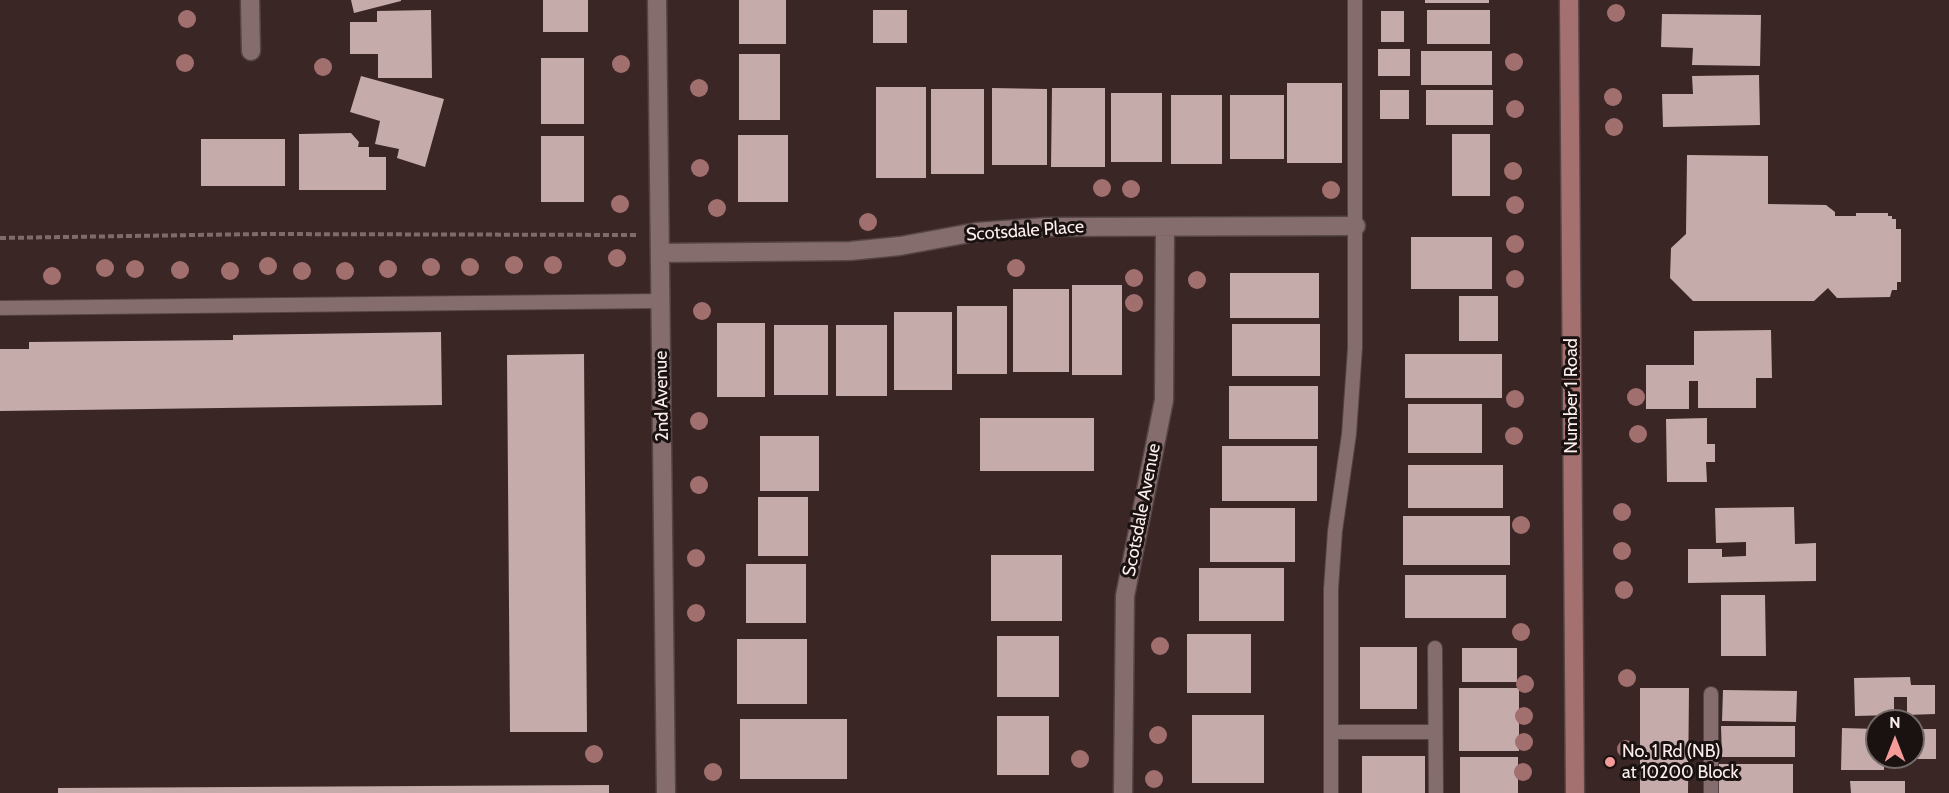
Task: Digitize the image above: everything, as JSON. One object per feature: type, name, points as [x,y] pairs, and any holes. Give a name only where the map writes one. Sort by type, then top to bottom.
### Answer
[{"type":"main road","name":"Number 1 Road","points":[[1569,0],[1575,793]]},
{"type":"street","points":[[250,0],[251,51]]},
{"type":"street","name":"2nd Avenue","points":[[657,0],[666,793]]},
{"type":"street","name":"Scotsdale Place","points":[[660,244],[826,252],[874,249],[1009,228],[1045,226],[1356,226]]},
{"type":"street","name":"Scotsdale Avenue","points":[[1123,793],[1125,596],[1164,400],[1165,227]]},
{"type":"lane","points":[[1331,793],[1331,588],[1335,531],[1350,434],[1355,348],[1355,0]]},
{"type":"lane","points":[[0,308],[661,301]]},
{"type":"lane","points":[[1435,648],[1436,793]]},
{"type":"lane","points":[[1711,694],[1711,793]]},
{"type":"lane","points":[[1331,732],[1435,732]]},
{"type":"path","points":[[0,238],[261,234],[660,244]]},
{"type":"building","points":[[351,0],[401,0],[401,1],[354,13]]},
{"type":"building","points":[[543,0],[588,0],[588,32],[543,32]]},
{"type":"building","points":[[739,0],[786,0],[786,44],[739,44]]},
{"type":"building","points":[[1425,0],[1489,0],[1489,3],[1425,3]]},
{"type":"building","points":[[431,10],[432,78],[378,78],[378,54],[350,54],[350,22],[377,22],[377,11]]},
{"type":"building","points":[[873,10],[907,10],[907,43],[873,43]]},
{"type":"building","points":[[1427,10],[1490,10],[1490,44],[1427,44]]},
{"type":"building","points":[[1381,11],[1404,11],[1404,42],[1381,42]]},
{"type":"building","points":[[1662,14],[1761,15],[1760,66],[1692,65],[1693,48],[1661,47]]},
{"type":"building","points":[[1378,49],[1410,49],[1410,76],[1378,76]]},
{"type":"building","points":[[1421,51],[1492,51],[1492,85],[1421,85]]},
{"type":"building","points":[[739,54],[780,54],[780,120],[739,120]]},
{"type":"building","points":[[541,58],[584,58],[584,124],[541,124]]},
{"type":"building","points":[[1759,75],[1760,125],[1663,127],[1662,94],[1693,94],[1692,76]]},
{"type":"building","points":[[361,76],[444,99],[425,167],[397,158],[399,149],[375,144],[380,121],[350,112]]},
{"type":"building","points":[[1287,83],[1342,83],[1342,163],[1287,163]]},
{"type":"building","points":[[876,87],[926,87],[926,178],[876,178]]},
{"type":"building","points":[[992,88],[1047,89],[1047,165],[992,165]]},
{"type":"building","points":[[1052,88],[1105,88],[1105,167],[1051,167]]},
{"type":"building","points":[[931,89],[984,89],[984,174],[931,174]]},
{"type":"building","points":[[1380,90],[1409,90],[1409,119],[1380,119]]},
{"type":"building","points":[[1426,90],[1493,90],[1493,125],[1426,125]]},
{"type":"building","points":[[1111,93],[1162,93],[1162,162],[1111,162]]},
{"type":"building","points":[[1171,95],[1222,95],[1222,164],[1171,164]]},
{"type":"building","points":[[1230,95],[1284,95],[1284,159],[1230,159]]},
{"type":"building","points":[[351,133],[359,142],[358,147],[369,147],[369,157],[386,157],[386,190],[299,190],[299,134]]},
{"type":"building","points":[[1452,134],[1490,134],[1490,196],[1452,196]]},
{"type":"building","points":[[738,135],[788,135],[788,202],[738,202]]},
{"type":"building","points":[[541,136],[584,136],[584,202],[541,202]]},
{"type":"building","points":[[201,139],[285,139],[285,186],[201,186]]},
{"type":"building","points":[[1687,155],[1768,156],[1768,204],[1826,205],[1835,212],[1835,216],[1856,216],[1856,213],[1888,213],[1892,219],[1896,219],[1896,229],[1901,229],[1901,282],[1897,282],[1897,290],[1892,290],[1890,297],[1837,298],[1828,288],[1814,301],[1693,301],[1670,278],[1671,248],[1686,234]]},
{"type":"building","points":[[1411,237],[1492,237],[1492,289],[1411,289]]},
{"type":"building","points":[[1230,273],[1319,273],[1319,318],[1230,318]]},
{"type":"building","points":[[1072,285],[1122,285],[1122,375],[1072,375]]},
{"type":"building","points":[[1013,289],[1069,289],[1069,372],[1013,372]]},
{"type":"building","points":[[1459,296],[1498,296],[1498,341],[1459,341]]},
{"type":"building","points":[[957,306],[1007,306],[1007,374],[957,374]]},
{"type":"building","points":[[894,312],[952,312],[952,390],[894,390]]},
{"type":"building","points":[[717,323],[765,323],[765,397],[717,397]]},
{"type":"building","points":[[1232,324],[1320,324],[1320,376],[1232,376]]},
{"type":"building","points":[[774,325],[828,325],[828,395],[774,395]]},
{"type":"building","points":[[836,325],[887,325],[887,396],[836,396]]},
{"type":"building","points":[[1771,330],[1772,378],[1756,378],[1756,408],[1698,408],[1698,381],[1689,381],[1689,409],[1646,409],[1646,365],[1694,365],[1694,331]]},
{"type":"building","points":[[441,332],[442,405],[0,411],[0,349],[29,349],[29,342],[233,340],[233,335]]},
{"type":"building","points":[[584,354],[587,732],[510,732],[507,355]]},
{"type":"building","points":[[1405,354],[1502,354],[1502,398],[1405,398]]},
{"type":"building","points":[[1229,386],[1318,386],[1318,439],[1229,439]]},
{"type":"building","points":[[1408,404],[1482,404],[1482,453],[1408,453]]},
{"type":"building","points":[[980,418],[1094,418],[1094,471],[980,471]]},
{"type":"building","points":[[1707,418],[1707,444],[1715,444],[1715,462],[1706,462],[1707,482],[1667,482],[1666,419]]},
{"type":"building","points":[[760,436],[819,436],[819,491],[760,491]]},
{"type":"building","points":[[1222,446],[1317,446],[1317,501],[1222,501]]},
{"type":"building","points":[[1408,465],[1503,465],[1503,508],[1408,508]]},
{"type":"building","points":[[758,497],[808,497],[808,556],[758,556]]},
{"type":"building","points":[[1794,507],[1795,544],[1816,543],[1816,581],[1688,583],[1688,549],[1722,549],[1722,557],[1746,556],[1746,542],[1716,543],[1715,508]]},
{"type":"building","points":[[1210,508],[1295,508],[1295,562],[1210,562]]},
{"type":"building","points":[[1403,516],[1510,516],[1510,565],[1403,565]]},
{"type":"building","points":[[991,555],[1062,555],[1062,621],[991,621]]},
{"type":"building","points":[[746,564],[806,564],[806,623],[746,623]]},
{"type":"building","points":[[1199,568],[1284,568],[1284,621],[1199,621]]},
{"type":"building","points":[[1405,575],[1506,575],[1506,618],[1405,618]]},
{"type":"building","points":[[1721,595],[1765,595],[1766,656],[1721,656]]},
{"type":"building","points":[[1187,634],[1251,634],[1251,693],[1187,693]]},
{"type":"building","points":[[997,636],[1059,636],[1059,697],[997,697]]},
{"type":"building","points":[[737,639],[807,639],[807,704],[737,704]]},
{"type":"building","points":[[1360,647],[1417,647],[1417,709],[1360,709]]},
{"type":"building","points":[[1462,648],[1517,648],[1517,682],[1462,682]]},
{"type":"building","points":[[1910,677],[1911,685],[1935,685],[1935,714],[1925,714],[1925,709],[1907,709],[1907,697],[1894,697],[1894,709],[1865,709],[1865,716],[1855,716],[1854,678]]},
{"type":"building","points":[[1459,688],[1519,688],[1519,751],[1459,751]]},
{"type":"building","points":[[1640,688],[1689,688],[1688,793],[1640,793]]},
{"type":"building","points":[[1723,690],[1797,691],[1796,722],[1722,721]]},
{"type":"building","points":[[1192,715],[1264,715],[1264,783],[1192,783]]},
{"type":"building","points":[[997,716],[1049,716],[1049,775],[997,775]]},
{"type":"building","points":[[740,719],[847,719],[847,779],[740,779]]},
{"type":"building","points":[[1721,726],[1795,726],[1795,757],[1722,757]]},
{"type":"building","points":[[1842,728],[1865,729],[1865,769],[1884,770],[1841,770]]},
{"type":"building","points":[[1925,729],[1936,729],[1936,759],[1925,759]]},
{"type":"building","points":[[1362,756],[1425,756],[1425,793],[1362,793]]},
{"type":"building","points":[[1460,757],[1518,757],[1518,793],[1460,793]]},
{"type":"building","points":[[1719,764],[1793,764],[1793,793],[1719,793]]},
{"type":"building","points":[[1850,781],[1905,781],[1905,793],[1851,793]]},
{"type":"building","points":[[609,785],[609,793],[58,793],[58,788]]},
{"type":"place","name":"No. 1 Rd (NB) at 10200 Block","points":[[1610,762]]}]
